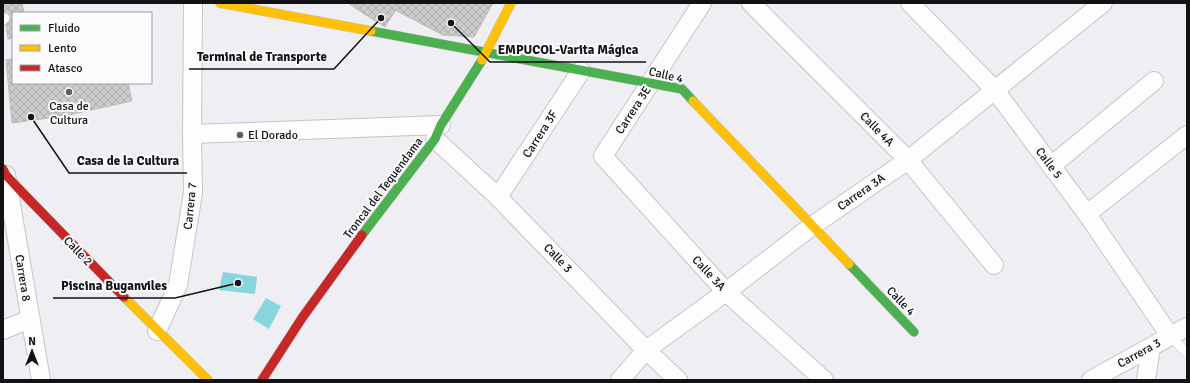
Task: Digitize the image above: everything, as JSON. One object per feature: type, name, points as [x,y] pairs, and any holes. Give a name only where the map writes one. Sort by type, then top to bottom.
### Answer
[{"type":"street","name":"Carrera 7","points":[[157,331],[178,285],[193,193],[193,3]]},
{"type":"street","name":"Calle 4","points":[[220,3],[682,89],[914,332]]},
{"type":"street","name":"Troncal del Tequendama","points":[[262,380],[281,349],[334,273],[438,132],[487,53],[511,3]]},
{"type":"street","name":"Carrera 3E","points":[[603,156],[702,3]]},
{"type":"street","name":"Calle 4A","points":[[751,3],[908,160],[994,265]]},
{"type":"street","name":"Calle 5","points":[[910,3],[995,90],[1087,214],[1170,336]]},
{"type":"street","name":"Carrera 3A","points":[[620,380],[646,350],[726,292],[812,226],[908,160],[1103,3]]},
{"type":"street","name":"Carrera 3F","points":[[498,197],[581,71]]},
{"type":"street","points":[[1051,166],[1154,80]]},
{"type":"street","points":[[192,134],[438,132]]},
{"type":"street","name":"Calle 3","points":[[438,132],[498,197],[646,350],[678,380]]},
{"type":"street","points":[[1087,214],[1187,135]]},
{"type":"street","name":"Calle 3A","points":[[603,156],[726,292],[824,380]]},
{"type":"street","name":"Calle 2","points":[[4,172],[157,331],[208,380]]},
{"type":"street","name":"Carrera 8","points":[[4,172],[41,380]]},
{"type":"street","points":[[3,330],[30,319]]},
{"type":"street","name":"Carrera 3","points":[[1091,380],[1187,327]]},
{"type":"street","points":[[1146,380],[1151,347]]},
{"type":"lane","points":[[1170,336],[1187,353]]},
{"type":"water","points":[[223,272],[257,277],[255,294],[219,290]]},
{"type":"water","points":[[266,298],[281,306],[269,329],[253,319]]},
{"type":"building","points":[[3,3],[22,3],[24,12],[12,12],[12,38],[8,39]]},
{"type":"building","points":[[348,3],[363,3],[358,10]]},
{"type":"building","points":[[363,3],[400,3],[385,27],[358,10]]},
{"type":"building","points":[[400,3],[493,3],[474,37],[443,35],[395,10]]},
{"type":"building","name":"Casa de Cultura","points":[[12,59],[12,84],[128,84],[132,101],[64,116],[12,123],[6,60]]},
{"type":"traffic: fast","points":[[371,31],[682,89],[693,101]]},
{"type":"traffic: fast","points":[[362,235],[435,139],[441,125],[482,60]]},
{"type":"traffic: fast","points":[[849,264],[914,332]]},
{"type":"traffic: slow","points":[[220,3],[371,31]]},
{"type":"traffic: slow","points":[[482,60],[511,3]]},
{"type":"traffic: slow","points":[[693,101],[849,264]]},
{"type":"traffic: slow","points":[[124,297],[208,380]]},
{"type":"traffic: jam","points":[[3,169],[6,175],[18,188],[124,297]]},
{"type":"traffic: jam","points":[[262,380],[302,318],[362,235]]},
{"type":"place","name":"Terminal de Transporte","points":[[381,18]]},
{"type":"place","name":"EMPUCOL-Varita Mágica","points":[[451,23]]},
{"type":"place","name":"Casa de Cultura","points":[[69,92]]},
{"type":"place","name":"Casa de la Cultura","points":[[31,117]]},
{"type":"place","name":"El Dorado","points":[[240,135]]},
{"type":"place","name":"Piscina Buganviles","points":[[238,283]]}]
